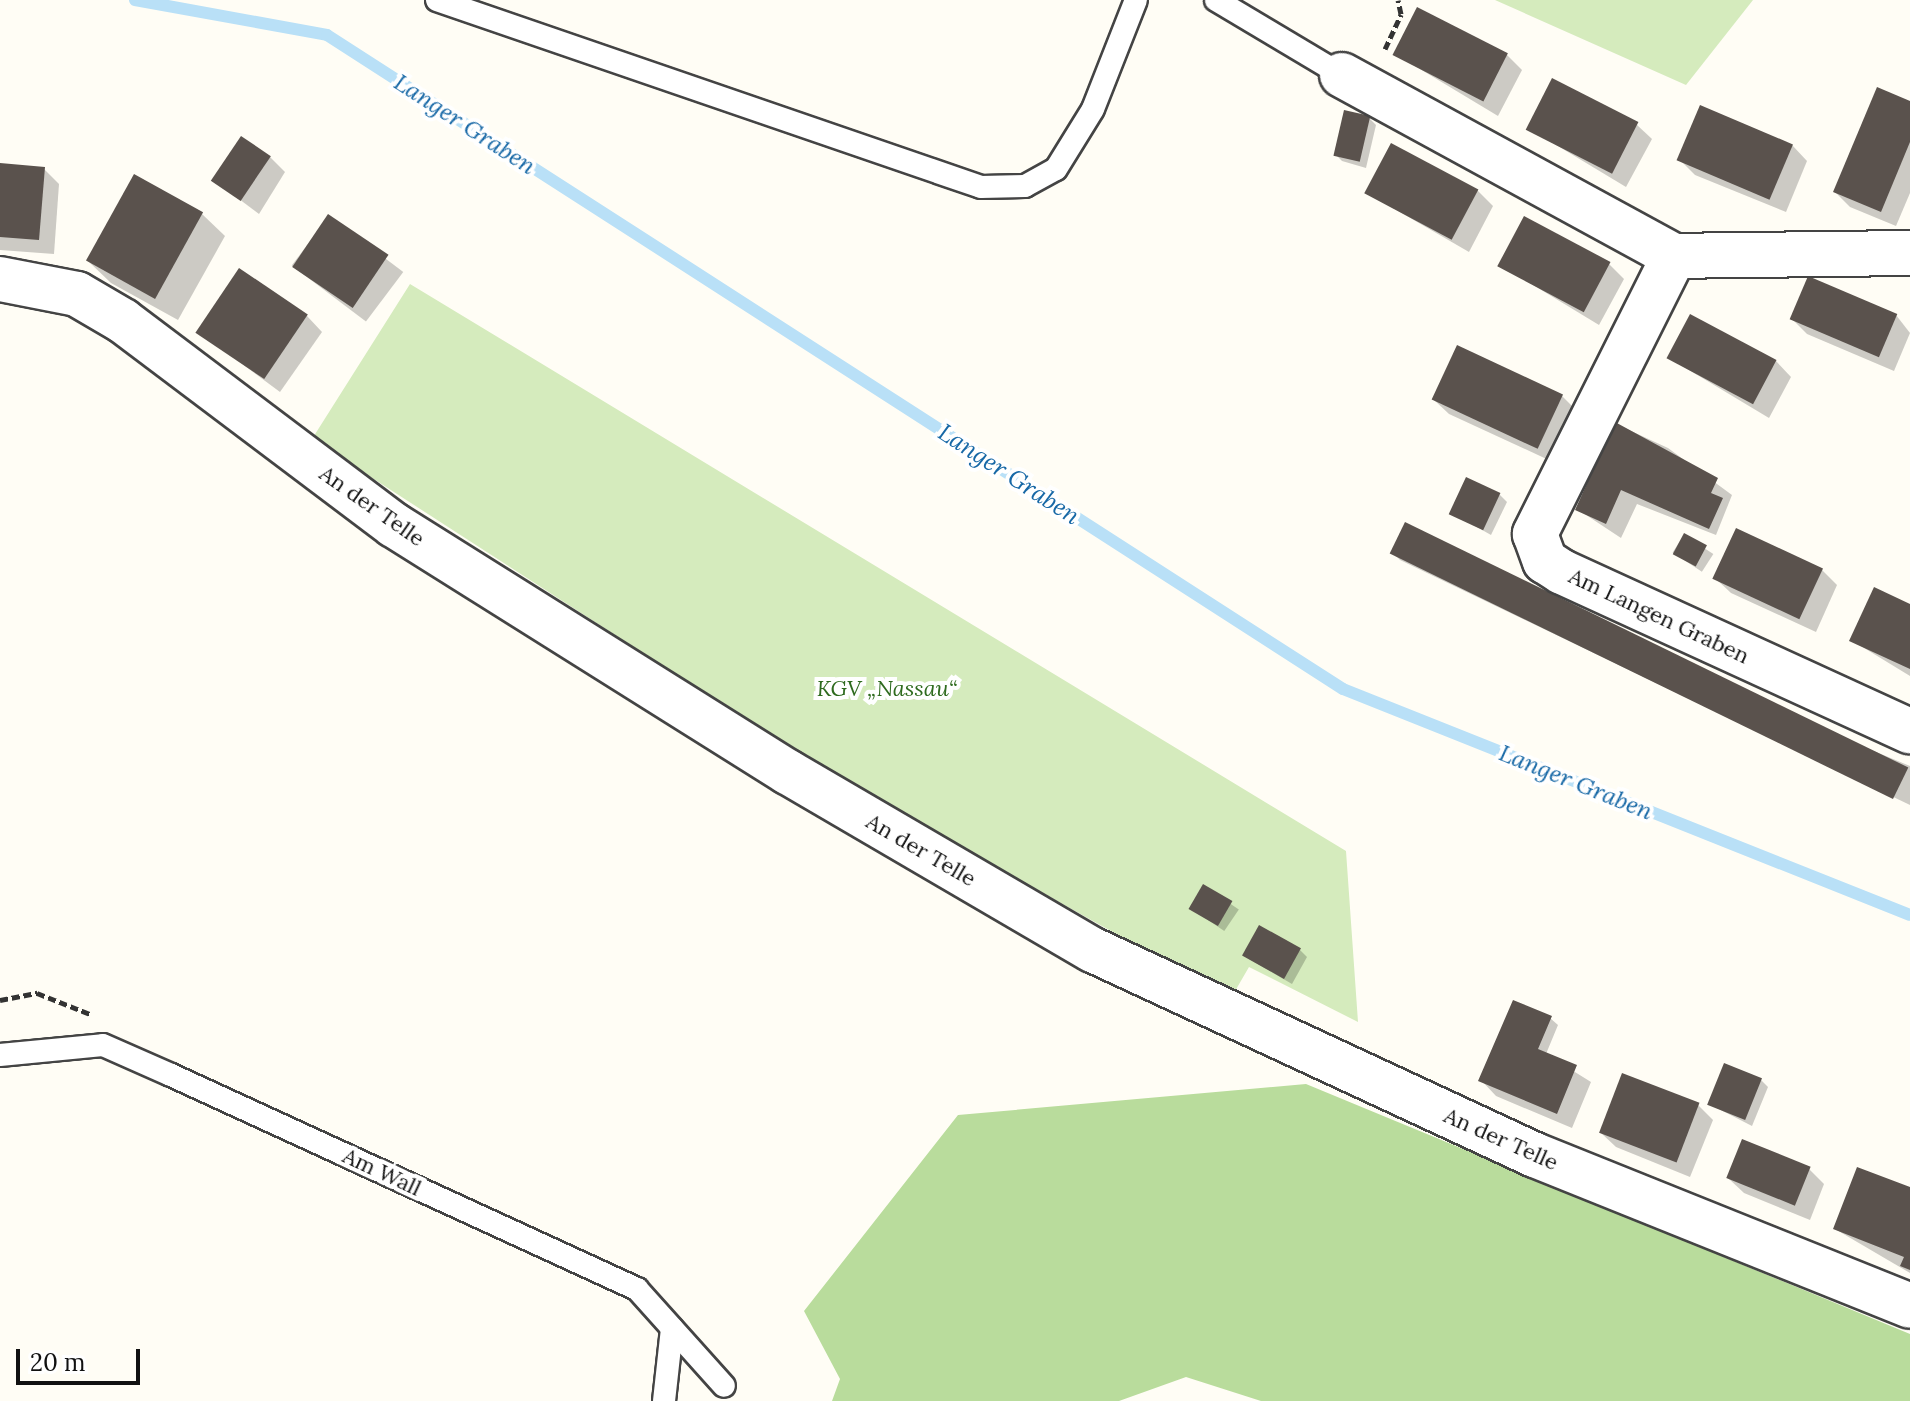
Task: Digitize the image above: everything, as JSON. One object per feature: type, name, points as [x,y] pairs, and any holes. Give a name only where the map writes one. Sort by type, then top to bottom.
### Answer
[{"type":"street","points":[[1354,82],[1674,256],[1910,253]]},
{"type":"street","name":"Am Langen Graben","points":[[1674,256],[1541,519],[1536,548],[1562,572],[1910,731]]},
{"type":"street","name":"An der Telle","points":[[0,279],[77,294],[123,321],[394,525],[788,772],[1093,950],[1535,1155],[1910,1306]]},
{"type":"lane","points":[[437,0],[981,187],[1025,186],[1056,169],[1093,109],[1136,0]]},
{"type":"lane","points":[[1216,0],[1354,82]]},
{"type":"lane","name":"Am Wall","points":[[0,1055],[103,1045],[637,1289],[724,1386]]},
{"type":"lane","points":[[664,1401],[672,1328]]},
{"type":"path","points":[[1354,82],[1401,14],[1398,0]]},
{"type":"green space","points":[[1495,0],[1753,0],[1686,85]]},
{"type":"green space","name":"KGV „Nassau“","points":[[410,284],[1346,851],[1358,1022],[1249,967],[1231,998],[833,776],[312,439]]},
{"type":"green space","points":[[1306,1084],[1910,1334],[1910,1401],[1261,1401],[1186,1377],[1119,1401],[832,1401],[840,1379],[804,1311],[958,1115]]},
{"type":"building","points":[[1417,7],[1508,53],[1483,101],[1392,55]]},
{"type":"building","points":[[1552,78],[1638,122],[1612,174],[1526,130]]},
{"type":"building","points":[[1877,87],[1910,101],[1910,142],[1881,212],[1833,192]]},
{"type":"building","points":[[1700,105],[1793,144],[1770,200],[1677,160]]},
{"type":"building","points":[[1344,110],[1370,116],[1360,162],[1333,156]]},
{"type":"building","points":[[241,136],[271,156],[241,201],[211,181]]},
{"type":"building","points":[[1391,143],[1478,189],[1452,240],[1364,193]]},
{"type":"building","points":[[0,163],[45,167],[39,240],[0,237]]},
{"type":"building","points":[[134,174],[203,212],[155,299],[86,261]]},
{"type":"building","points":[[328,214],[389,255],[353,308],[292,267]]},
{"type":"building","points":[[1524,216],[1611,262],[1584,312],[1497,266]]},
{"type":"building","points":[[239,268],[308,314],[264,379],[195,333]]},
{"type":"building","points":[[1808,276],[1897,314],[1879,357],[1790,319]]},
{"type":"building","points":[[1690,314],[1777,360],[1753,404],[1667,358]]},
{"type":"building","points":[[1457,345],[1563,394],[1538,449],[1432,399]]},
{"type":"building","points":[[1615,422],[1718,478],[1711,493],[1723,498],[1709,529],[1621,490],[1606,524],[1575,510]]},
{"type":"building","points":[[1466,477],[1500,493],[1483,530],[1449,514]]},
{"type":"building","points":[[1405,522],[1908,767],[1893,799],[1390,553]]},
{"type":"building","points":[[1736,528],[1823,569],[1799,619],[1712,579]]},
{"type":"building","points":[[1684,533],[1707,545],[1696,566],[1673,554]]},
{"type":"building","points":[[1874,587],[1910,604],[1910,669],[1849,641]]},
{"type":"building","points":[[1203,884],[1232,901],[1218,926],[1188,909]]},
{"type":"building","points":[[1259,925],[1301,948],[1284,979],[1242,956]]},
{"type":"building","points":[[1513,1000],[1552,1016],[1538,1049],[1577,1065],[1557,1114],[1478,1081]]},
{"type":"building","points":[[1724,1063],[1762,1078],[1745,1120],[1707,1105]]},
{"type":"building","points":[[1622,1073],[1699,1103],[1677,1162],[1599,1133]]},
{"type":"building","points":[[1742,1139],[1811,1167],[1795,1206],[1726,1178]]},
{"type":"building","points":[[1857,1167],[1910,1187],[1910,1270],[1900,1266],[1904,1257],[1833,1229]]},
{"type":"waterway","name":"Langer Graben","points":[[135,0],[327,35],[1343,689],[1910,915]]}]
